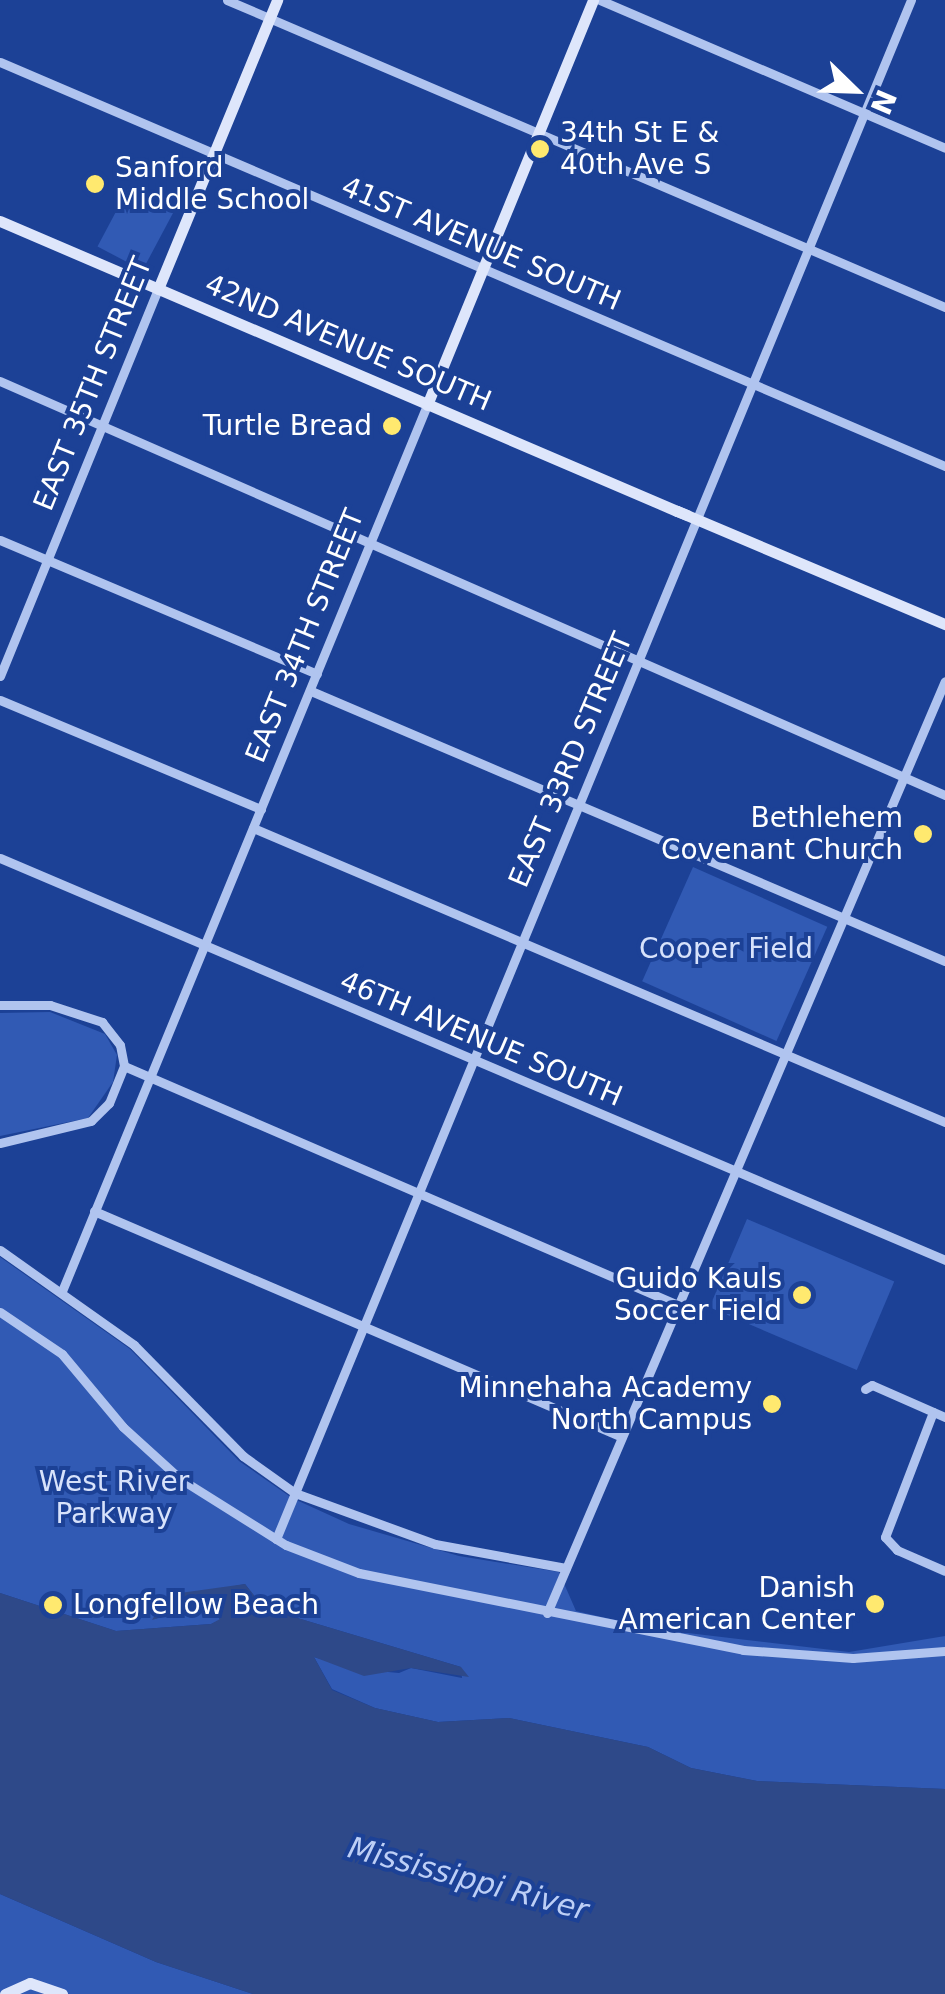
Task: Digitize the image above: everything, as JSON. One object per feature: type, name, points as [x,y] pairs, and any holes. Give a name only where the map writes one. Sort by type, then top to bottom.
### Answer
[{"type":"street","points":[[227,0],[945,307]]},
{"type":"street","name":"EAST 35TH STREET","points":[[0,676],[277,0]]},
{"type":"street","points":[[596,0],[945,148]]},
{"type":"street","name":"EAST 34TH STREET","points":[[62,1291],[596,0]]},
{"type":"street","name":"EAST 33RD STREET","points":[[276,1540],[636,662],[687,515],[753,384],[911,0]]},
{"type":"street","name":"41ST AVENUE SOUTH","points":[[0,62],[945,466]]},
{"type":"street","name":"42ND AVENUE SOUTH","points":[[0,221],[945,624]]},
{"type":"street","points":[[0,381],[945,794]]},
{"type":"street","points":[[0,540],[317,674]]},
{"type":"street","points":[[547,1614],[945,681]]},
{"type":"street","points":[[310,690],[945,960]]},
{"type":"street","points":[[0,700],[261,809]]},
{"type":"street","points":[[252,828],[945,1122]]},
{"type":"street","name":"46TH AVENUE SOUTH","points":[[0,858],[945,1260]]},
{"type":"street","points":[[0,1006],[50,1005],[102,1022],[120,1045],[124,1066],[109,1103],[91,1121],[0,1143]]},
{"type":"street","points":[[124,1066],[678,1305]]},
{"type":"street","points":[[94,1211],[622,1437]]},
{"type":"street","points":[[0,1250],[62,1291],[167,1374],[243,1456],[295,1493],[405,1536],[566,1568]]},
{"type":"street","points":[[0,1312],[62,1354],[123,1427],[179,1478],[276,1540],[359,1573],[547,1614],[781,1655],[945,1651]]},
{"type":"street","points":[[866,1389],[872,1385],[945,1416]]},
{"type":"street","points":[[934,1412],[885,1537],[898,1550],[945,1571]]},
{"type":"street","points":[[5,1994],[30,1984],[62,1994]]},
{"type":"green space","points":[[128,189],[173,213],[143,270],[97,246]]},
{"type":"green space","name":"Cooper Field","points":[[693,867],[827,927],[776,1041],[642,981]]},
{"type":"green space","points":[[50,1012],[105,1034],[117,1055],[113,1082],[88,1118],[0,1136],[0,1013]]},
{"type":"green space","name":"Guido Kauls Soccer Field","points":[[747,1219],[894,1282],[857,1370],[709,1307]]},
{"type":"green space","name":"West River Parkway","points":[[0,1257],[130,1349],[239,1461],[292,1498],[349,1524],[459,1556],[559,1572],[576,1611],[654,1629],[849,1652],[945,1636],[945,1789],[757,1781],[691,1768],[648,1747],[509,1718],[438,1722],[375,1708],[332,1689],[314,1657],[355,1669],[399,1673],[411,1668],[462,1678],[461,1667],[264,1608],[245,1584],[164,1600],[154,1619],[212,1602],[220,1620],[211,1624],[116,1631],[0,1593]]},
{"type":"green space","points":[[0,1894],[156,1962],[253,1994],[0,1994]]},
{"type":"water","name":"Mississippi River","points":[[245,1584],[264,1608],[461,1667],[469,1677],[411,1668],[364,1676],[314,1657],[332,1690],[375,1708],[438,1722],[509,1718],[648,1747],[691,1768],[757,1781],[945,1789],[945,1994],[253,1994],[156,1962],[0,1894],[0,1593],[116,1631],[211,1624],[220,1619],[211,1603],[152,1620],[164,1600],[180,1593]]},
{"type":"place","name":"34th St E & 40th Ave S","points":[[540,149]]},
{"type":"place","name":"Sanford Middle School","points":[[95,184]]},
{"type":"place","name":"Turtle Bread","points":[[392,426]]},
{"type":"place","name":"Bethlehem Covenant Church","points":[[923,834]]},
{"type":"place","name":"Guido Kauls Soccer Field","points":[[802,1295]]},
{"type":"place","name":"Minnehaha Academy North Campus","points":[[772,1404]]},
{"type":"place","name":"Danish American Center","points":[[875,1604]]},
{"type":"place","name":"Longfellow Beach","points":[[53,1605]]}]
